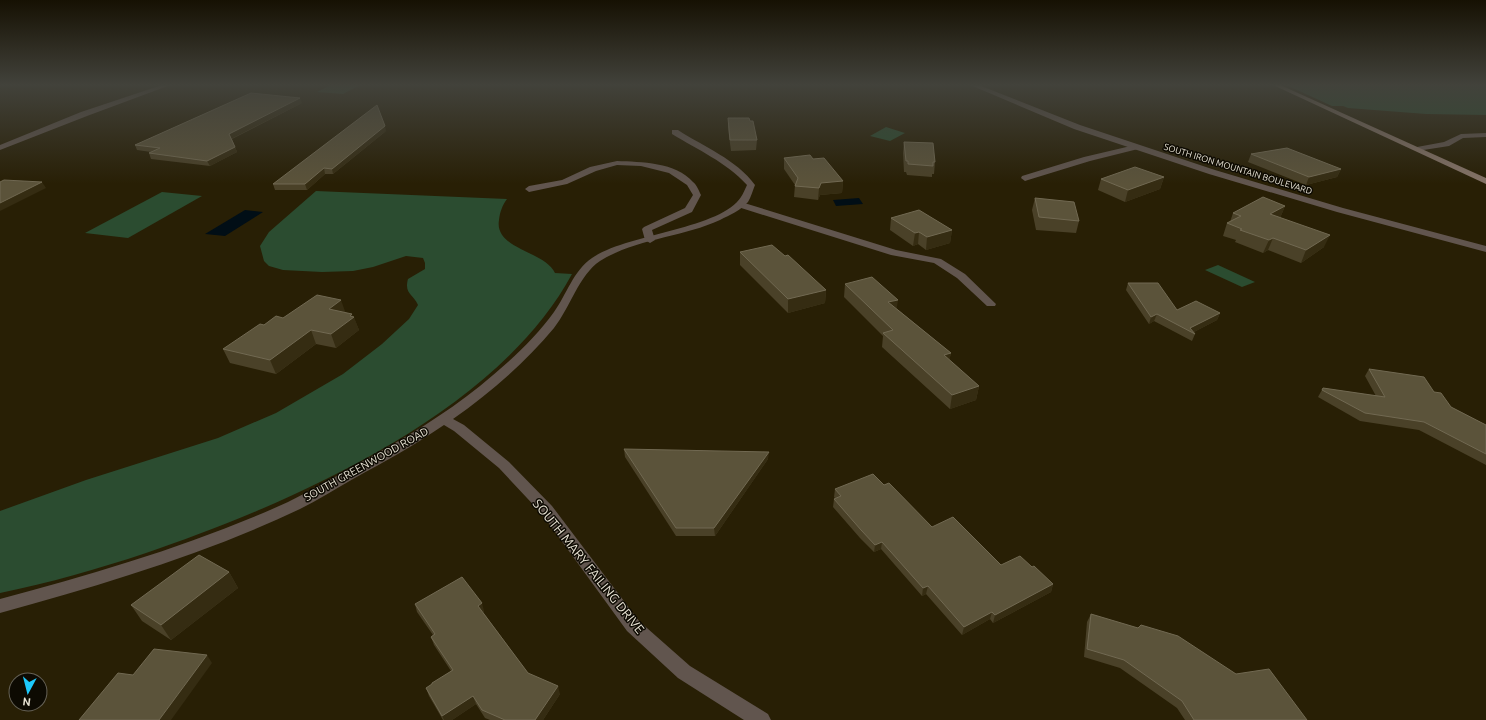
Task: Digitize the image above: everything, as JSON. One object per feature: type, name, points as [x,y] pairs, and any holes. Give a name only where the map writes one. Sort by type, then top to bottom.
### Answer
[{"type":"main road","points":[[1350,118],[1486,180]]},
{"type":"street","points":[[0,148],[75,118]]},
{"type":"street","name":"SOUTH IRON MOUNTAIN BOULEVARD","points":[[1053,118],[1135,147],[1275,192],[1486,249]]},
{"type":"street","points":[[674,132],[732,165],[743,175],[751,185],[750,193],[741,205],[894,253],[937,262],[961,276],[991,304]]},
{"type":"street","points":[[1417,148],[1446,144],[1461,136],[1486,135]]},
{"type":"street","points":[[1025,178],[1087,159],[1135,147]]},
{"type":"street","points":[[529,189],[564,182],[593,169],[617,163],[642,164],[672,171],[690,183],[698,195],[689,210],[647,229],[650,240]]},
{"type":"street","name":"SOUTH GREENWOOD ROAD","points":[[0,606],[63,590],[185,550],[294,505],[411,441],[470,400],[522,355],[558,314],[584,270],[597,258],[613,250],[696,226],[741,205]]},
{"type":"street","name":"SOUTH MARY FAILING DRIVE","points":[[443,419],[459,428],[504,465],[547,510],[633,626],[684,672],[761,720]]},
{"type":"green space","points":[[886,127],[905,133],[890,141],[870,136]]},
{"type":"green space","points":[[316,191],[507,199],[500,214],[499,220],[500,230],[504,237],[512,244],[550,266],[555,273],[572,274],[538,324],[494,370],[442,411],[385,448],[324,480],[203,533],[92,570],[37,585],[0,593],[0,511],[86,480],[218,438],[276,413],[343,374],[382,344],[409,319],[418,305],[408,291],[408,279],[425,269],[423,258],[406,256],[373,267],[353,271],[322,272],[283,270],[269,266],[264,261],[260,246],[269,232]]},
{"type":"green space","points":[[162,192],[202,196],[128,238],[85,233]]},
{"type":"green space","points":[[1218,265],[1255,282],[1242,287],[1205,270]]},
{"type":"shaded area","points":[[859,198],[863,204],[836,206],[833,200]]},
{"type":"shaded area","points":[[245,210],[263,212],[225,236],[205,234]]},
{"type":"building","points":[[196,118],[261,118],[229,134],[235,147],[207,161],[149,153],[160,148],[135,145]]},
{"type":"building","points":[[360,118],[382,118],[385,126],[332,169],[324,168],[305,184],[273,184]]},
{"type":"building","points":[[728,118],[749,118],[750,121],[753,121],[757,140],[730,140]]},
{"type":"building","points":[[904,142],[933,143],[935,162],[933,162],[933,166],[908,164],[908,161],[906,161]]},
{"type":"building","points":[[1287,148],[1341,169],[1309,177],[1251,154]]},
{"type":"building","points":[[810,155],[813,159],[824,158],[843,181],[821,183],[819,188],[795,186],[798,178],[784,158]]},
{"type":"building","points":[[1135,167],[1164,177],[1128,190],[1101,179]]},
{"type":"building","points":[[4,180],[42,182],[0,203],[0,182]]},
{"type":"building","points":[[1263,197],[1285,206],[1270,214],[1330,235],[1306,250],[1273,238],[1269,240],[1240,230],[1242,229],[1227,223],[1241,216],[1233,213]]},
{"type":"building","points":[[1035,198],[1074,202],[1079,221],[1039,217]]},
{"type":"building","points":[[919,210],[952,230],[927,237],[919,232],[915,233],[891,218]]},
{"type":"building","points":[[772,245],[785,256],[788,255],[826,290],[788,299],[740,252]]},
{"type":"building","points":[[872,277],[898,300],[888,302],[951,353],[944,355],[979,386],[952,395],[883,333],[893,330],[845,284]]},
{"type":"building","points":[[1128,283],[1158,283],[1177,310],[1196,301],[1220,313],[1190,328],[1195,334],[1157,314],[1151,317]]},
{"type":"building","points":[[317,295],[341,300],[329,309],[352,314],[350,316],[354,317],[331,334],[311,330],[270,360],[223,349],[260,324],[264,325],[276,316],[283,318]]},
{"type":"building","points":[[1369,369],[1424,377],[1434,392],[1441,393],[1451,407],[1486,425],[1486,454],[1424,422],[1365,413],[1322,390],[1323,388],[1385,397]]},
{"type":"building","points":[[624,449],[769,452],[714,528],[676,528]]},
{"type":"building","points":[[873,474],[884,485],[889,483],[932,527],[953,517],[1001,565],[1020,556],[1032,567],[1034,566],[1053,584],[995,615],[992,612],[964,627],[928,586],[923,588],[882,542],[875,545],[834,499],[841,496],[835,489]]},
{"type":"building","points":[[199,555],[229,572],[161,625],[131,605]]},
{"type":"building","points":[[462,577],[482,603],[478,606],[528,673],[558,686],[535,720],[505,720],[482,710],[473,696],[442,716],[426,688],[453,670],[431,637],[435,634],[415,604]]},
{"type":"building","points":[[1091,614],[1138,628],[1141,625],[1178,636],[1236,674],[1269,669],[1307,720],[1194,720],[1182,701],[1124,660],[1087,649]]},
{"type":"building","points":[[154,649],[207,655],[159,720],[79,720],[118,673],[133,675]]}]
